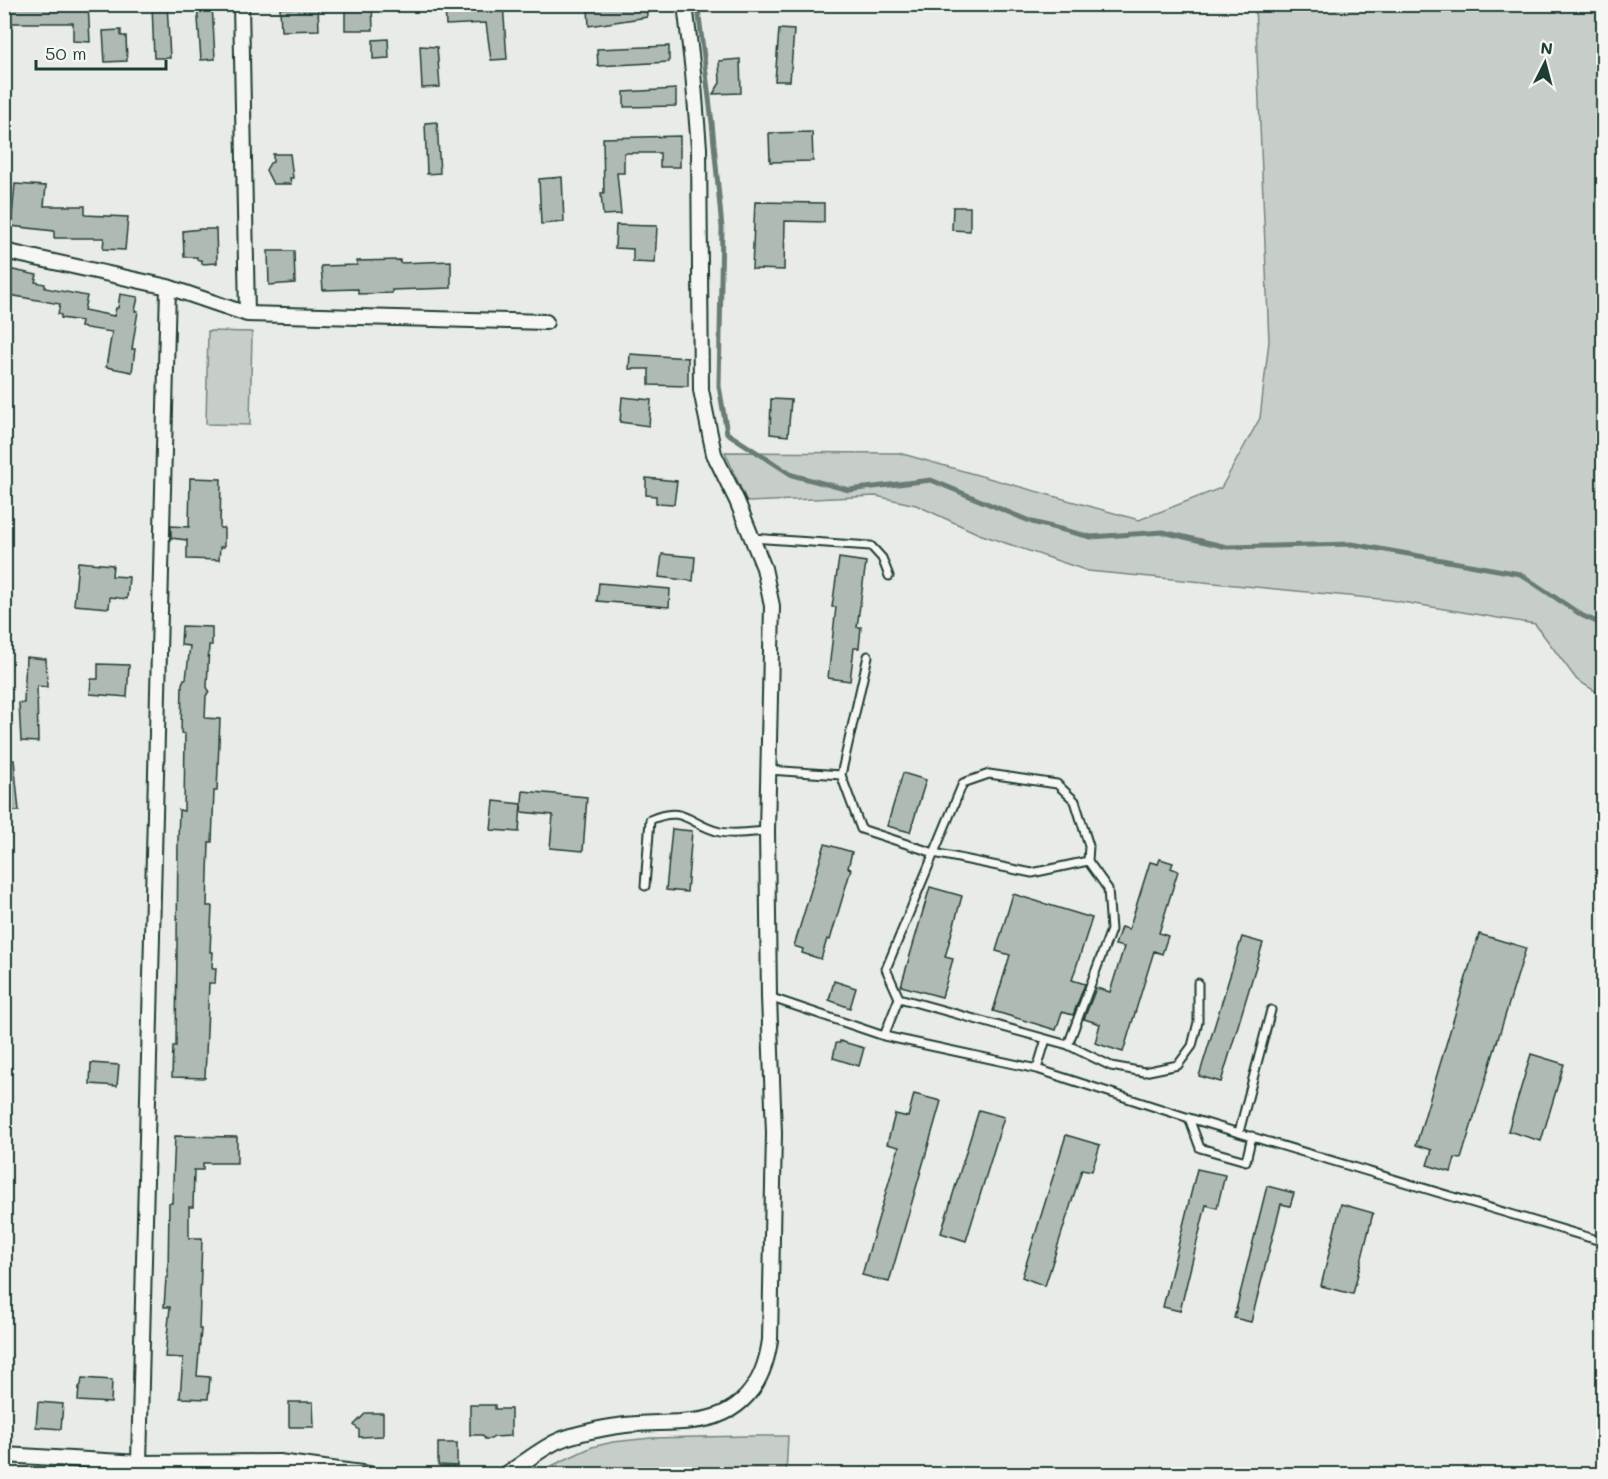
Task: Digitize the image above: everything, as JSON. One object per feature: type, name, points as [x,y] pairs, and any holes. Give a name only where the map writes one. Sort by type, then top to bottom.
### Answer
[{"type":"street","points":[[241,4],[247,314]]},
{"type":"street","points":[[506,1474],[560,1440],[618,1426],[695,1421],[723,1413],[754,1389],[767,1359],[770,1340],[774,1133],[769,997],[767,831],[772,606],[764,568],[714,454],[701,390],[699,148],[685,4]]},
{"type":"street","points":[[4,250],[168,287],[247,314],[546,322]]},
{"type":"street","points":[[139,1463],[168,287]]},
{"type":"street","points":[[4,1455],[139,1463],[279,1462],[369,1474]]},
{"type":"lane","points":[[752,538],[871,546],[882,558],[889,576]]},
{"type":"lane","points":[[868,656],[841,775],[861,829],[934,853],[1032,873],[1088,861]]},
{"type":"lane","points":[[769,770],[841,775]]},
{"type":"lane","points":[[884,1036],[899,998],[886,969],[963,783],[989,774],[1057,784],[1075,801],[1089,846],[1088,861],[1108,889],[1111,930],[1068,1045]]},
{"type":"lane","points":[[645,886],[650,820],[664,813],[678,813],[720,832],[767,831]]},
{"type":"lane","points":[[899,998],[1068,1045],[1111,1066],[1144,1072],[1178,1065],[1192,1046],[1198,1022],[1198,983]]},
{"type":"lane","points":[[769,997],[884,1036],[1037,1069],[1189,1118],[1604,1242]]},
{"type":"lane","points":[[1239,1132],[1270,1010]]},
{"type":"lane","points":[[1037,1069],[1046,1039]]},
{"type":"lane","points":[[1189,1118],[1200,1148],[1209,1151],[1246,1161],[1252,1136]]},
{"type":"shaded area","points":[[1255,5],[1603,5],[1603,696],[1577,680],[1535,624],[1390,600],[1088,571],[979,534],[916,505],[876,496],[747,502],[725,452],[899,453],[1139,520],[1221,488],[1260,418],[1269,341]]},
{"type":"shaded area","points":[[208,331],[252,332],[250,425],[206,424]]},
{"type":"shaded area","points":[[788,1436],[786,1474],[534,1474],[592,1447],[613,1442],[651,1438]]},
{"type":"building","points":[[4,4],[88,4],[90,42],[73,41],[73,23],[4,23]]},
{"type":"building","points":[[152,4],[167,4],[170,58],[154,58]]},
{"type":"building","points":[[197,4],[212,4],[215,59],[201,60]]},
{"type":"building","points":[[345,4],[372,4],[373,30],[345,30]]},
{"type":"building","points":[[445,4],[503,4],[507,59],[491,60],[486,23],[446,25]]},
{"type":"building","points":[[613,4],[646,4],[647,17],[589,26],[588,9]]},
{"type":"building","points":[[318,7],[319,30],[281,31],[280,8]]},
{"type":"building","points":[[779,29],[794,30],[790,81],[775,81]]},
{"type":"building","points":[[121,30],[121,36],[126,36],[127,61],[105,62],[103,31]]},
{"type":"building","points":[[388,39],[389,58],[373,59],[373,40]]},
{"type":"building","points":[[420,46],[437,47],[440,87],[422,88]]},
{"type":"building","points":[[669,46],[669,62],[598,66],[597,49]]},
{"type":"building","points":[[740,59],[741,93],[713,94],[720,83],[719,61]]},
{"type":"building","points":[[676,89],[676,106],[624,107],[624,92]]},
{"type":"building","points":[[437,122],[440,173],[427,174],[425,123]]},
{"type":"building","points":[[812,132],[813,161],[770,162],[769,133]]},
{"type":"building","points":[[680,136],[680,167],[660,167],[660,153],[624,153],[624,173],[617,173],[621,214],[603,215],[601,193],[604,193],[603,138]]},
{"type":"building","points":[[273,154],[290,154],[293,178],[290,178],[291,184],[273,184],[266,170],[273,162]]},
{"type":"building","points":[[562,177],[564,222],[541,224],[539,179]]},
{"type":"building","points":[[15,184],[46,186],[44,206],[85,206],[85,215],[128,217],[125,250],[103,249],[104,238],[54,238],[54,231],[11,226]]},
{"type":"building","points":[[755,202],[824,203],[824,222],[785,221],[784,270],[752,269]]},
{"type":"building","points":[[953,207],[970,207],[970,231],[952,230]]},
{"type":"building","points":[[616,225],[657,226],[655,263],[633,262],[633,249],[615,248]]},
{"type":"building","points":[[216,229],[217,263],[202,264],[202,260],[197,260],[197,257],[184,257],[183,231]]},
{"type":"building","points":[[268,251],[294,251],[295,283],[269,285]]},
{"type":"building","points":[[400,260],[400,263],[451,261],[451,288],[392,290],[392,293],[358,294],[358,289],[323,290],[321,266],[357,265],[357,261]]},
{"type":"building","points":[[4,268],[37,275],[35,282],[45,284],[45,288],[87,296],[84,310],[114,316],[120,294],[138,297],[135,311],[138,311],[132,349],[135,349],[132,372],[106,367],[112,332],[80,327],[81,321],[61,318],[58,314],[60,304],[4,294]]},
{"type":"building","points":[[630,354],[688,358],[688,386],[649,385],[649,369],[629,369]]},
{"type":"building","points":[[622,397],[651,400],[649,426],[620,422]]},
{"type":"building","points":[[771,399],[791,400],[788,436],[770,434]]},
{"type":"building","points":[[190,478],[221,479],[220,528],[224,528],[224,547],[220,547],[219,560],[187,559],[187,540],[171,538],[171,526],[189,527]]},
{"type":"building","points":[[646,478],[677,481],[674,504],[656,503],[656,496],[646,495]]},
{"type":"building","points":[[662,554],[695,557],[693,581],[659,577]]},
{"type":"building","points":[[839,558],[866,562],[857,627],[861,627],[859,648],[854,648],[850,681],[828,678],[836,607],[832,607]]},
{"type":"building","points":[[78,562],[113,565],[112,576],[129,577],[127,599],[110,597],[109,608],[74,605]]},
{"type":"building","points":[[599,583],[670,589],[669,607],[597,601]]},
{"type":"building","points":[[182,626],[212,627],[207,687],[209,691],[206,696],[205,718],[220,719],[217,791],[214,791],[212,842],[209,842],[207,906],[212,906],[210,952],[213,952],[212,968],[216,968],[215,983],[209,983],[205,1078],[172,1077],[173,1046],[176,1046],[179,810],[184,811],[185,734],[181,733],[182,684],[186,679],[190,646],[181,645]]},
{"type":"building","points":[[26,657],[46,659],[47,687],[37,686],[38,742],[21,741],[19,703],[24,703]]},
{"type":"building","points":[[98,664],[129,665],[127,697],[90,694],[91,679],[98,679]]},
{"type":"building","points":[[4,760],[14,760],[19,811],[4,812]]},
{"type":"building","points":[[903,773],[926,780],[910,832],[887,826]]},
{"type":"building","points":[[523,791],[587,797],[583,851],[550,848],[553,815],[521,812]]},
{"type":"building","points":[[494,801],[521,804],[519,832],[491,830]]},
{"type":"building","points":[[672,829],[692,831],[687,892],[666,890]]},
{"type":"building","points":[[825,844],[852,852],[848,868],[851,869],[830,940],[827,939],[821,959],[802,953],[803,949],[794,946]]},
{"type":"building","points":[[1160,859],[1173,863],[1171,868],[1178,871],[1159,933],[1168,936],[1162,954],[1154,951],[1123,1052],[1095,1043],[1100,1024],[1084,1019],[1096,988],[1110,992],[1124,947],[1115,945],[1121,927],[1129,929],[1150,862],[1158,864]]},
{"type":"building","points":[[930,887],[962,896],[945,957],[953,959],[942,997],[901,986]]},
{"type":"building","points":[[1013,894],[1092,918],[1072,980],[1085,984],[1073,1015],[1062,1012],[1056,1030],[993,1011],[1010,955],[996,951]]},
{"type":"building","points":[[1479,934],[1526,948],[1461,1159],[1455,1158],[1451,1172],[1427,1165],[1432,1150],[1416,1145]]},
{"type":"building","points":[[1242,937],[1263,943],[1221,1082],[1199,1076]]},
{"type":"building","points":[[834,981],[856,988],[850,1008],[829,1000]]},
{"type":"building","points":[[840,1041],[864,1048],[859,1066],[833,1058],[836,1043]]},
{"type":"building","points":[[1531,1054],[1564,1064],[1541,1141],[1508,1131]]},
{"type":"building","points":[[91,1063],[119,1065],[117,1086],[90,1084]]},
{"type":"building","points":[[914,1094],[941,1101],[889,1282],[862,1275],[899,1147],[887,1144],[895,1114],[908,1117]]},
{"type":"building","points":[[979,1110],[1004,1117],[966,1241],[941,1233]]},
{"type":"building","points":[[1066,1135],[1100,1145],[1092,1171],[1082,1169],[1045,1286],[1022,1277]]},
{"type":"building","points":[[175,1136],[237,1137],[237,1163],[203,1163],[203,1170],[194,1170],[193,1207],[189,1207],[189,1238],[202,1238],[199,1329],[201,1329],[197,1376],[210,1377],[208,1399],[180,1398],[183,1358],[165,1357],[170,1307],[164,1307],[166,1278],[168,1278],[169,1203],[172,1203]]},
{"type":"building","points":[[1197,1169],[1225,1175],[1217,1208],[1206,1205],[1180,1311],[1163,1307]]},
{"type":"building","points":[[1267,1186],[1294,1193],[1290,1206],[1281,1204],[1251,1322],[1234,1318]]},
{"type":"building","points":[[1341,1204],[1373,1213],[1353,1294],[1321,1286]]},
{"type":"building","points":[[82,1378],[112,1380],[111,1403],[78,1401]]},
{"type":"building","points":[[38,1402],[63,1404],[61,1429],[36,1427]]},
{"type":"building","points":[[289,1402],[313,1402],[314,1427],[289,1427]]},
{"type":"building","points":[[470,1405],[495,1405],[495,1409],[511,1409],[511,1436],[485,1439],[482,1435],[470,1435]]},
{"type":"building","points":[[366,1413],[383,1413],[383,1436],[359,1437],[359,1430],[354,1425]]},
{"type":"building","points":[[438,1443],[457,1443],[457,1466],[438,1465]]},
{"type":"waterway","points":[[698,8],[722,228],[719,386],[727,433],[792,475],[849,490],[931,480],[1032,522],[1091,537],[1163,532],[1227,547],[1352,544],[1520,574],[1583,616],[1604,625]]}]
